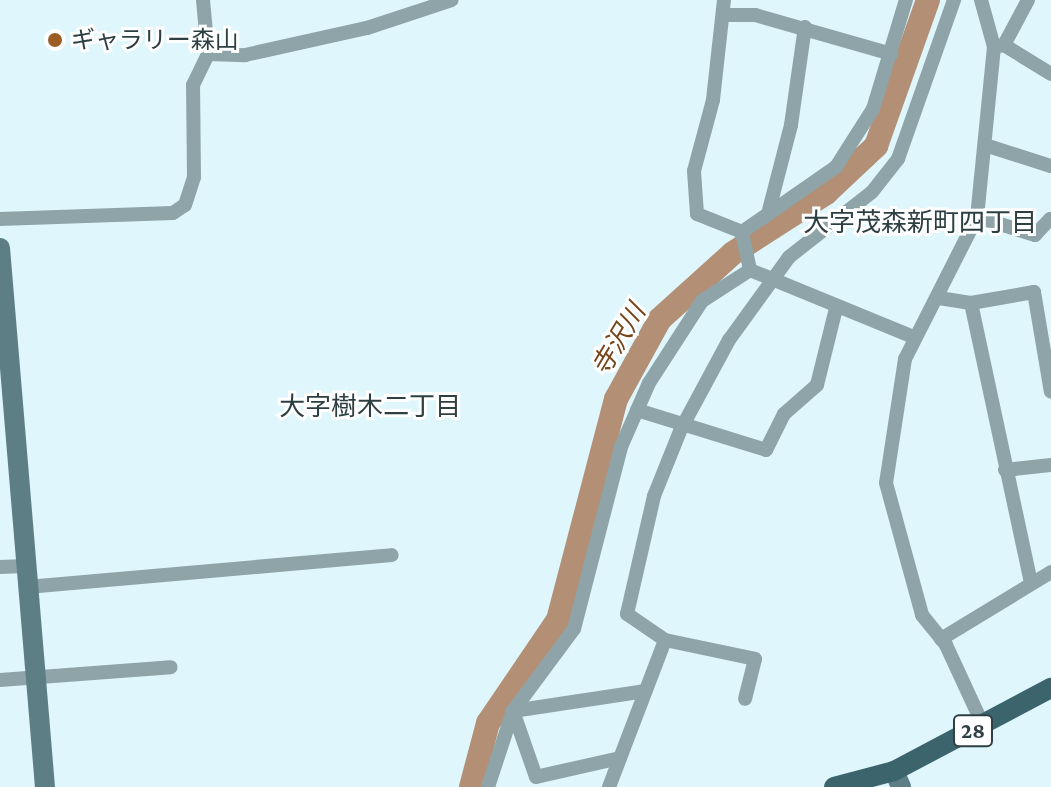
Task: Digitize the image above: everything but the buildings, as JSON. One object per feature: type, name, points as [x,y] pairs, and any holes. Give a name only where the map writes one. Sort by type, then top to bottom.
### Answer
[{"type":"main road","points":[[0,248],[45,787]]},
{"type":"main road","name":"28","points":[[834,787],[898,779],[983,725],[1051,688]]},
{"type":"street","points":[[0,219],[173,213],[185,205],[194,177],[193,85],[208,54],[203,0]]},
{"type":"street","points":[[208,54],[245,55],[352,31],[452,0]]},
{"type":"street","points":[[743,235],[836,167],[873,109],[906,0]]},
{"type":"street","points":[[745,699],[755,659],[665,640],[627,614],[654,496],[681,429],[729,340],[789,257],[872,192],[898,159],[954,0]]},
{"type":"street","points":[[981,0],[999,46],[1051,74]]},
{"type":"street","points":[[983,725],[941,639],[922,615],[886,483],[913,337],[939,298],[977,217],[999,46],[1028,0]]},
{"type":"street","points":[[743,235],[697,214],[694,171],[724,7],[805,27],[892,54]]},
{"type":"street","points":[[768,214],[791,125],[805,27]]},
{"type":"street","points":[[985,145],[1051,166]]},
{"type":"street","points":[[977,217],[1035,235],[1050,219]]},
{"type":"street","points":[[743,235],[749,267],[772,283],[913,337]]},
{"type":"street","points":[[488,787],[513,711],[574,629],[637,410],[702,301],[749,267]]},
{"type":"street","points":[[939,298],[971,303],[1034,292],[1051,392]]},
{"type":"street","points":[[971,303],[1031,583]]},
{"type":"street","points":[[637,410],[681,429],[766,450],[784,414],[817,385],[836,308]]},
{"type":"street","points":[[1005,470],[1051,465]]},
{"type":"street","points":[[0,567],[27,576],[392,555]]},
{"type":"street","points":[[941,639],[1051,572]]},
{"type":"street","points":[[609,787],[665,640]]},
{"type":"street","points":[[0,680],[171,667]]},
{"type":"street","points":[[513,711],[646,691]]},
{"type":"street","points":[[513,711],[536,777],[620,758]]},
{"type":"waterway","name":"寺沢川","points":[[471,787],[488,723],[558,620],[616,399],[660,319],[733,253],[826,193],[876,146],[928,0]]},
{"type":"place","name":"ギャラリー森山","points":[[55,40]]},
{"type":"district","name":"大字茂森新町四丁目","points":[[920,223]]},
{"type":"district","name":"大字樹木二丁目","points":[[370,407]]}]
